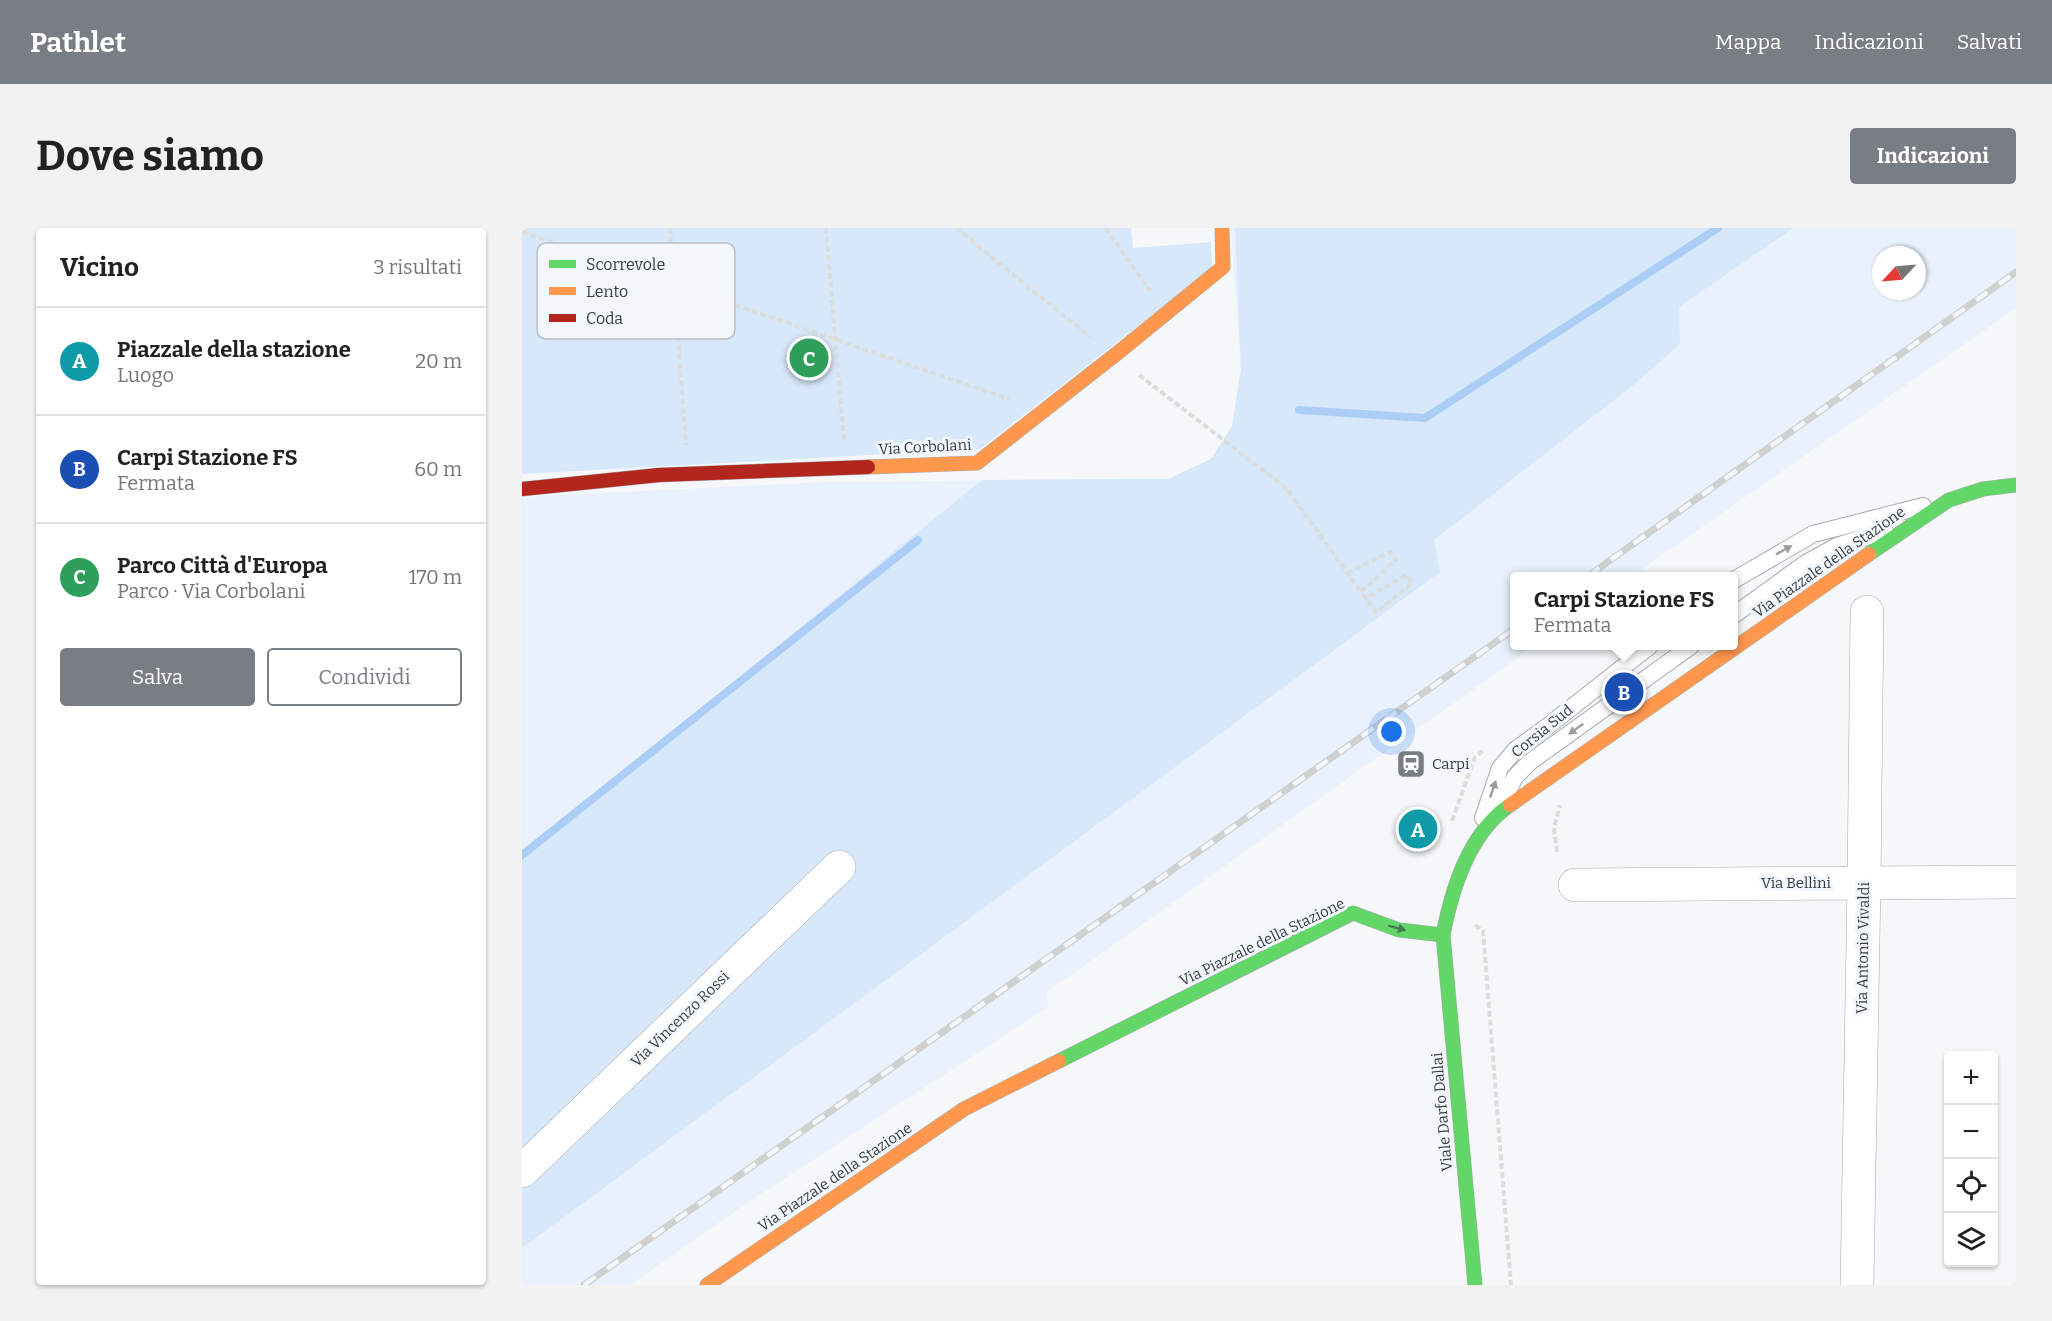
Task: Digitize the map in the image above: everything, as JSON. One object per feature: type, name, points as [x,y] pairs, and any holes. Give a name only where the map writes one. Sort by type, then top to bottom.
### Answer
[{"type":"street","name":"Via Corbolani","points":[[522,489],[659,475],[977,463],[1223,267],[1222,228]]},
{"type":"street","name":"Via Piazzale della Stazione","points":[[1738,646],[1949,500],[1983,489],[2016,484]]},
{"type":"street","name":"Via Antonio Vivaldi","points":[[1857,1285],[1867,612]]},
{"type":"street","name":"Via Piazzale della Stazione","points":[[706,1285],[964,1109],[1353,913],[1399,930],[1443,935],[1449,903],[1474,844],[1496,814],[1732,650]]},
{"type":"street","name":"Via Vincenzo Rossi","points":[[522,1171],[839,867]]},
{"type":"street","name":"Via Bellini","points":[[1575,885],[2016,882]]},
{"type":"street","name":"Viale Darfo Dallai","points":[[1443,935],[1475,1285]]},
{"type":"lane","points":[[1738,578],[1812,534],[1949,500]]},
{"type":"lane","points":[[1738,612],[1806,563],[1837,546],[1917,521]]},
{"type":"lane","name":"Corsia Sud","points":[[1474,844],[1500,768],[1515,750],[1644,650]]},
{"type":"lane","points":[[1496,814],[1515,777],[1530,762],[1684,650]]},
{"type":"path","points":[[670,228],[671,243]]},
{"type":"path","points":[[826,228],[845,449]]},
{"type":"path","points":[[956,228],[1114,356],[1286,488],[1347,573],[1377,613],[1412,583],[1407,575],[1366,598]]},
{"type":"path","points":[[1106,228],[1166,314]]},
{"type":"path","points":[[522,232],[554,243]]},
{"type":"path","points":[[735,306],[1044,411]]},
{"type":"path","points":[[678,339],[687,454]]},
{"type":"path","points":[[1347,573],[1390,552],[1396,560],[1361,592]]},
{"type":"path","points":[[1557,852],[1554,828],[1562,799]]},
{"type":"path","points":[[1449,903],[1483,931],[1511,1285]]},
{"type":"shaded area","points":[[522,228],[1131,228],[1133,248],[1211,242],[1212,268],[980,449],[522,474]]},
{"type":"shaded area","points":[[1231,228],[2016,228],[2016,308],[1638,572],[1510,572],[1510,650],[1528,650],[1047,992],[1048,1007],[747,1203],[630,1285],[522,1285],[522,497],[827,482],[1168,479],[1211,459],[1232,426],[1241,369]]},
{"type":"shaded area","points":[[1235,228],[1793,228],[1679,307],[1680,344],[1631,387],[1434,540],[1440,572],[522,1248],[522,853],[982,480],[1168,479],[1211,459],[1232,426],[1241,369]]},
{"type":"waterway","points":[[1299,410],[1425,418],[1718,228]]},
{"type":"waterway","points":[[522,855],[918,540]]},
{"type":"railway","points":[[1594,572],[2016,272]]},
{"type":"railway","points":[[584,1285],[1510,632]]},
{"type":"traffic: fast","points":[[1869,554],[1949,500],[1983,489],[2016,485]]},
{"type":"traffic: fast","points":[[1475,1285],[1443,935],[1464,863],[1484,831],[1510,805]]},
{"type":"traffic: fast","points":[[1059,1061],[1353,913],[1399,930],[1443,935]]},
{"type":"traffic: slow","points":[[868,467],[977,463],[1223,267],[1222,228]]},
{"type":"traffic: slow","points":[[1738,646],[1869,554]]},
{"type":"traffic: slow","points":[[1510,805],[1732,650]]},
{"type":"traffic: slow","points":[[707,1285],[964,1109],[1059,1061]]},
{"type":"traffic: jam","points":[[522,489],[659,475],[868,467]]},
{"type":"place","name":"Parco Città d'Europa","points":[[809,358]]},
{"type":"place","name":"Carpi Stazione FS","points":[[1624,692]]},
{"type":"place","name":"Carpi","points":[[1411,764]]},
{"type":"place","name":"Piazzale della stazione","points":[[1418,829]]}]
